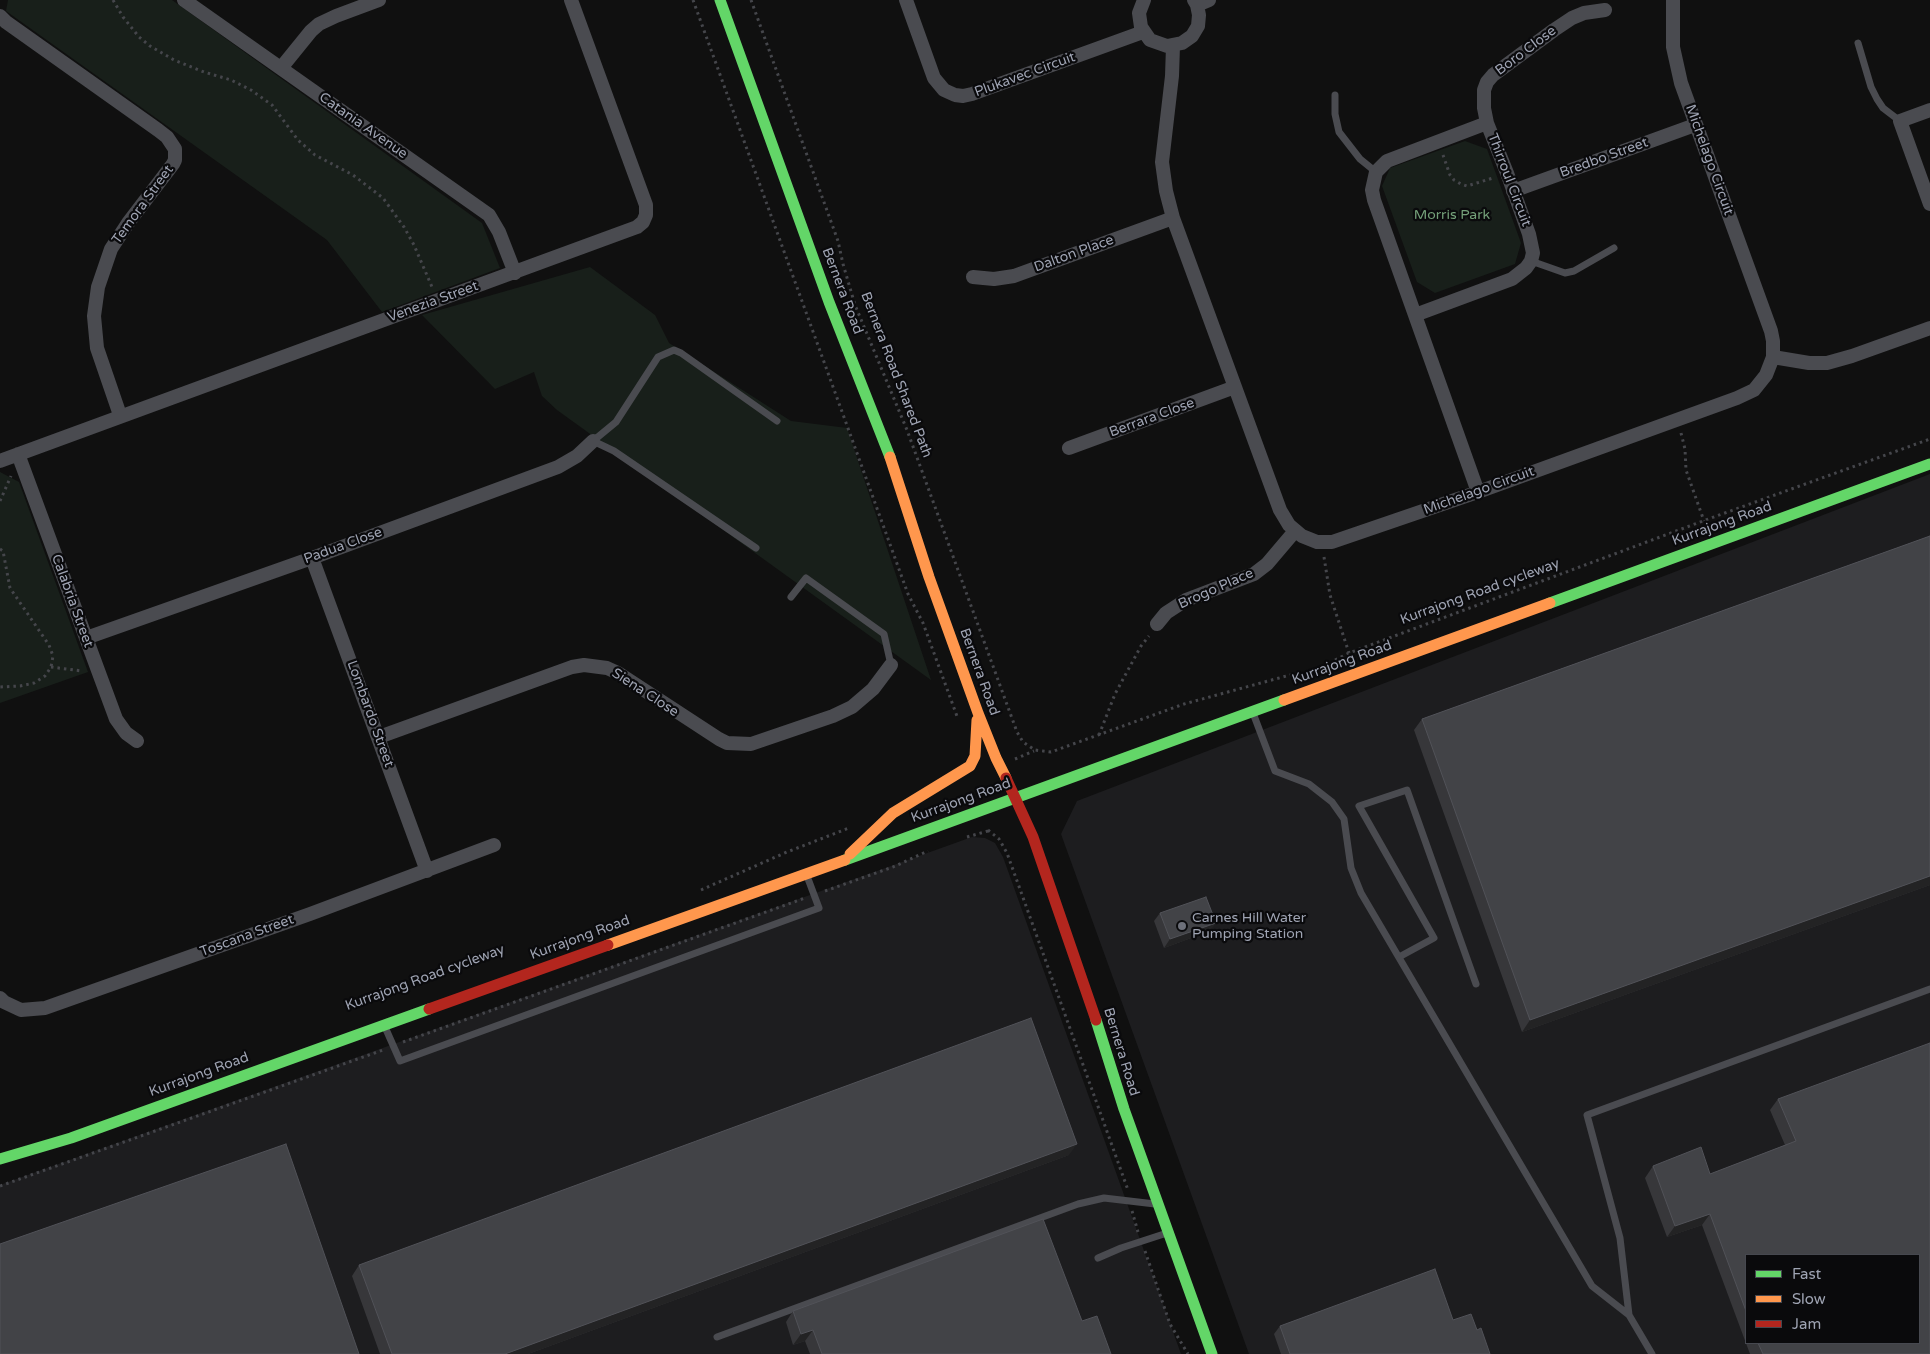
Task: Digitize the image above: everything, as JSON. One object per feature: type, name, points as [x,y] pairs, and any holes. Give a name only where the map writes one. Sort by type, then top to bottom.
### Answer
[{"type":"main road","name":"Bernera Road","points":[[720,0],[829,302],[895,470],[929,577],[978,713],[1032,837],[1081,974],[1124,1110],[1212,1354]]},
{"type":"main road","name":"Kurrajong Road","points":[[0,1159],[70,1138],[842,861],[1930,464]]},
{"type":"main road","points":[[842,861],[893,814],[970,766],[975,756],[978,713]]},
{"type":"street","name":"Catania Avenue","points":[[184,0],[489,214],[499,232],[515,273]]},
{"type":"street","points":[[281,68],[311,31],[320,24],[379,0]]},
{"type":"street","name":"Venezia Street","points":[[0,461],[436,300],[628,232],[637,227],[643,222],[646,215],[646,205],[570,0]]},
{"type":"street","name":"Plukavec Circuit","points":[[906,0],[934,78],[944,90],[955,95],[972,94],[1143,32]]},
{"type":"street","points":[[1144,0],[1139,13],[1139,21],[1143,32],[1150,40],[1157,44],[1173,46],[1182,44],[1192,36],[1198,26],[1200,2]]},
{"type":"street","name":"Michelago Circuit","points":[[1295,531],[1309,539],[1322,542],[1342,540],[1737,398],[1754,390],[1766,375],[1773,357],[1773,341],[1768,322],[1681,83],[1673,47],[1673,0]]},
{"type":"street","name":"Boro Close","points":[[1487,123],[1483,99],[1487,82],[1493,75],[1572,18],[1584,13],[1605,10]]},
{"type":"street","name":"Temora Street","points":[[0,16],[158,130],[167,137],[175,149],[176,160],[128,223],[111,249],[98,287],[94,316],[97,348],[120,416]]},
{"type":"street","points":[[1173,46],[1172,84],[1162,162],[1166,191],[1173,218],[1280,510],[1295,531]]},
{"type":"street","points":[[1930,110],[1900,121],[1930,204]]},
{"type":"street","name":"Thirroul Circuit","points":[[1376,172],[1387,161],[1487,123],[1514,191],[1531,244],[1533,253],[1531,261]]},
{"type":"street","name":"Bredbo Street","points":[[1514,191],[1695,125]]},
{"type":"street","points":[[1376,172],[1372,190],[1374,200],[1478,492]]},
{"type":"street","name":"Dalton Place","points":[[973,277],[994,280],[1014,276],[1173,218]]},
{"type":"street","points":[[1415,315],[1512,279],[1526,268],[1531,261]]},
{"type":"street","points":[[1773,357],[1809,364],[1827,363],[1930,328]]},
{"type":"street","name":"Berrara Close","points":[[1069,448],[1235,388]]},
{"type":"street","name":"Padua Close","points":[[86,638],[312,558],[558,466],[576,456],[593,441]]},
{"type":"street","name":"Calabria Street","points":[[18,454],[116,719],[126,733],[137,741]]},
{"type":"street","name":"Brogo Place","points":[[1157,624],[1166,613],[1186,600],[1254,574],[1267,564],[1295,531]]},
{"type":"street","name":"Lombardo Street","points":[[312,558],[427,871]]},
{"type":"street","name":"Siena Close","points":[[379,737],[572,667],[584,665],[607,668],[618,673],[727,743],[751,744],[833,716],[852,707],[873,689],[891,665]]},
{"type":"street","name":"Toscana Street","points":[[0,998],[21,1010],[45,1008],[427,871],[494,845]]},
{"type":"lane","points":[[1858,43],[1871,87],[1877,99],[1882,108],[1900,121]]},
{"type":"lane","points":[[1335,95],[1335,114],[1339,132],[1360,158],[1376,172]]},
{"type":"lane","points":[[1531,261],[1564,273],[1574,271],[1614,248]]},
{"type":"lane","points":[[756,548],[614,451],[593,441],[616,422],[658,357],[674,350],[681,352],[776,421]]},
{"type":"lane","points":[[791,597],[806,578],[884,634],[891,665]]},
{"type":"lane","points":[[1252,711],[1275,771],[1309,784],[1332,802],[1344,820],[1350,868],[1361,893],[1592,1286],[1629,1315],[1652,1354]]},
{"type":"lane","points":[[1399,957],[1434,938],[1359,806],[1406,790],[1476,984]]},
{"type":"lane","points":[[384,1025],[400,1061],[819,908],[806,873]]},
{"type":"lane","points":[[1629,1315],[1620,1238],[1587,1115],[1930,989]]},
{"type":"lane","points":[[717,1337],[1078,1204],[1104,1198],[1158,1204]]},
{"type":"lane","points":[[1098,1258],[1120,1248],[1168,1232]]},
{"type":"path","points":[[113,0],[139,37],[150,46],[174,60],[231,80],[251,90],[272,105],[298,140],[315,154],[353,175],[383,198],[404,227],[414,245],[436,300]]},
{"type":"path","points":[[693,0],[908,594],[923,623],[960,723]]},
{"type":"path","name":"Bernera Road Shared Path","points":[[751,0],[838,240],[843,264],[856,305],[906,430],[1017,732],[1023,742],[1035,750],[1052,752],[1099,735]]},
{"type":"path","points":[[1437,141],[1450,175],[1461,184],[1467,186],[1478,184],[1507,173]]},
{"type":"path","points":[[1676,420],[1685,449],[1686,470],[1704,521]]},
{"type":"path","name":"Kurrajong Road cycleway","points":[[1330,662],[1349,653],[1704,521],[1930,439]]},
{"type":"path","points":[[1322,542],[1330,595],[1349,653]]},
{"type":"path","points":[[0,549],[3,551],[10,588],[49,645],[53,656],[51,667],[44,676],[34,683],[0,687]]},
{"type":"path","points":[[1099,735],[1115,694],[1140,646],[1157,624]]},
{"type":"path","points":[[51,667],[82,671],[98,669]]},
{"type":"path","points":[[1099,735],[1184,704],[1302,672]]},
{"type":"path","points":[[698,892],[787,852],[856,824]]},
{"type":"path","points":[[958,839],[988,831],[999,839],[1007,853],[1102,1119]]},
{"type":"path","points":[[0,1186],[893,867],[935,847]]},
{"type":"shaded area","points":[[1930,474],[1930,1354],[1249,1354],[1061,834],[1077,801]]},
{"type":"shaded area","points":[[972,837],[985,838],[995,843],[1003,857],[1181,1354],[0,1354],[0,1185]]},
{"type":"green space","points":[[8,0],[172,0],[482,223],[500,268],[382,312],[327,240],[6,11]]},
{"type":"green space","name":"Morris Park","points":[[1465,141],[1487,149],[1521,243],[1515,264],[1435,293],[1417,282],[1382,186],[1390,168]]},
{"type":"green space","points":[[590,267],[655,315],[669,343],[791,421],[847,428],[931,680],[557,410],[542,396],[534,372],[495,389],[422,315]]},
{"type":"green space","points":[[0,472],[19,482],[88,672],[0,703]]},
{"type":"building","points":[[1930,536],[1930,876],[1530,1020],[1422,719]]},
{"type":"building","name":"Carnes Hill Water Pumping Station","points":[[1206,897],[1216,923],[1170,939],[1160,913]]},
{"type":"building","points":[[1031,1018],[1077,1144],[505,1354],[392,1354],[359,1265]]},
{"type":"building","points":[[1930,1043],[1930,1354],[1763,1354],[1758,1344],[1920,1344],[1920,1254],[1745,1254],[1745,1308],[1710,1214],[1675,1226],[1653,1166],[1701,1147],[1710,1174],[1796,1141],[1778,1099]]},
{"type":"building","points":[[286,1144],[359,1354],[0,1354],[0,1244]]},
{"type":"building","points":[[1043,1219],[1082,1321],[1097,1316],[1111,1354],[822,1354],[813,1330],[801,1334],[793,1311]]},
{"type":"building","points":[[1435,1269],[1453,1320],[1471,1314],[1477,1330],[1481,1328],[1490,1354],[1290,1354],[1280,1326]]},
{"type":"traffic: fast","points":[[720,0],[829,302],[890,457]]},
{"type":"traffic: fast","points":[[1550,603],[1930,464]]},
{"type":"traffic: fast","points":[[845,860],[1284,700]]},
{"type":"traffic: fast","points":[[0,1159],[71,1138],[429,1009]]},
{"type":"traffic: fast","points":[[1096,1020],[1124,1109],[1212,1354]]},
{"type":"traffic: slow","points":[[890,457],[929,577],[978,713],[1006,778]]},
{"type":"traffic: slow","points":[[1284,700],[1550,603]]},
{"type":"traffic: slow","points":[[850,854],[893,813],[970,766],[975,756],[977,720]]},
{"type":"traffic: slow","points":[[608,945],[845,860]]},
{"type":"traffic: jam","points":[[1006,778],[1033,837],[1096,1020]]},
{"type":"traffic: jam","points":[[429,1009],[608,945]]},
{"type":"place","name":"Carnes Hill Water Pumping Station","points":[[1182,926]]}]
